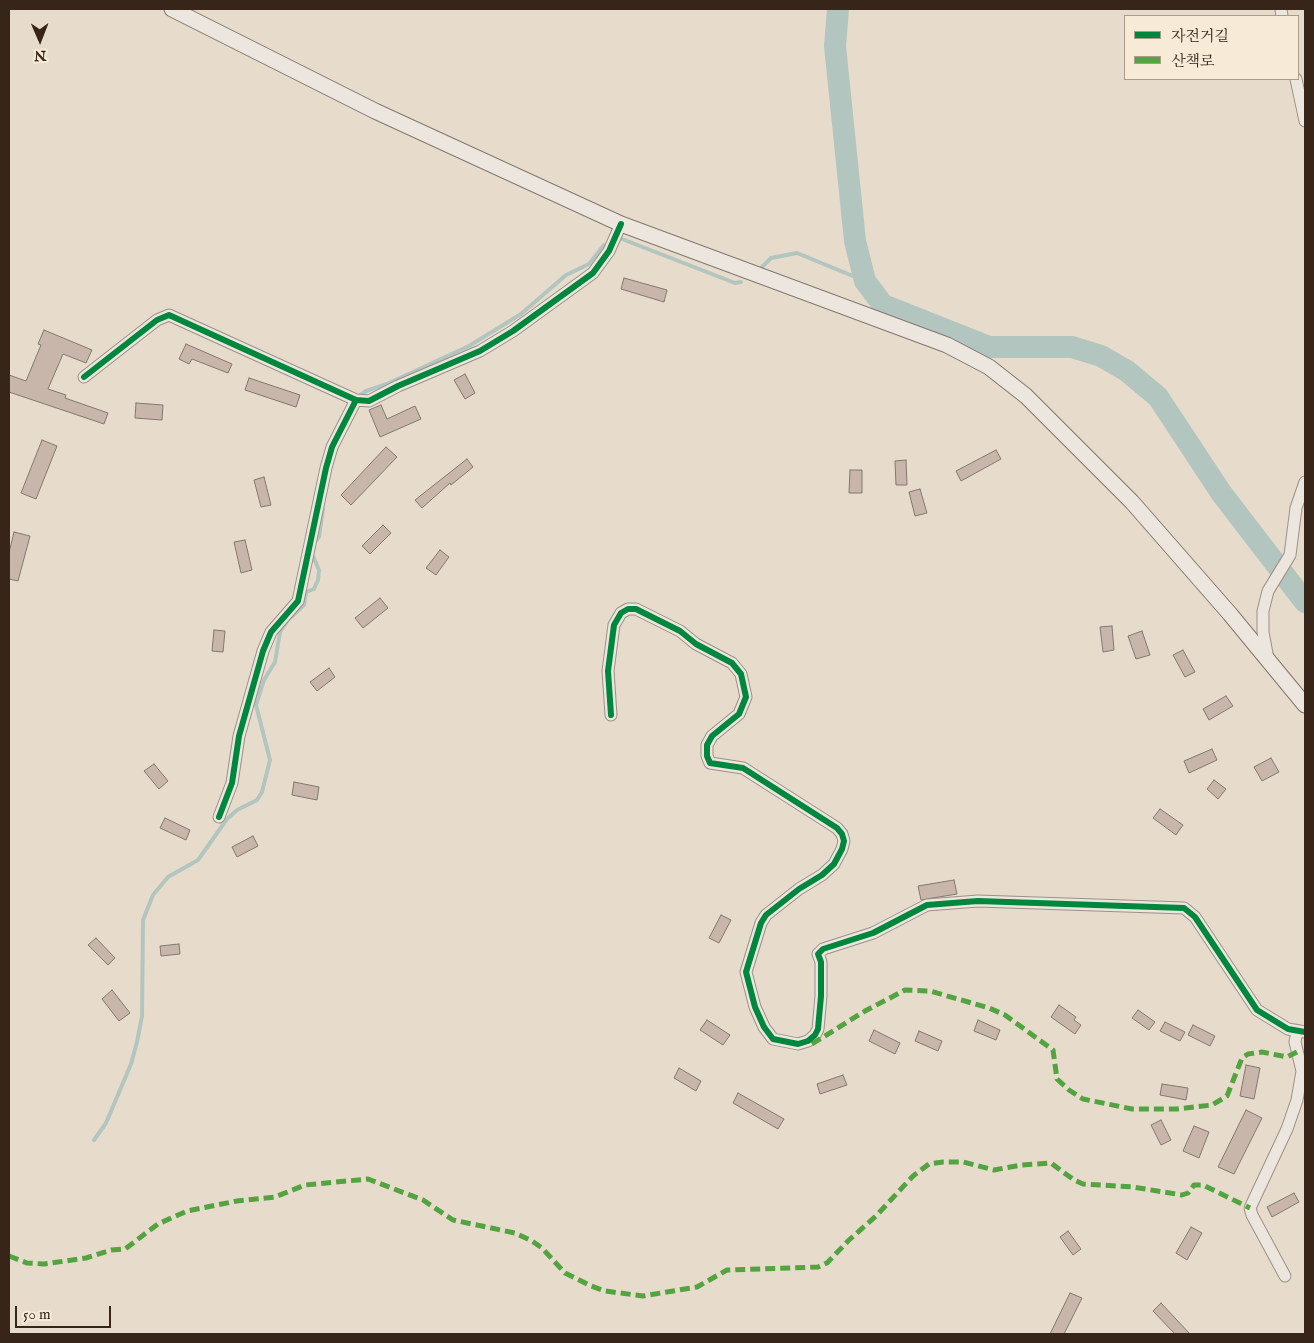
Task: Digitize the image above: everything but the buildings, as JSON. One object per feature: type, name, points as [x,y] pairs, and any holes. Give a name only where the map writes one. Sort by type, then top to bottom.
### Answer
[{"type":"main road","points":[[172,9],[375,110],[621,224],[947,345],[988,367],[1026,396],[1132,502],[1269,661],[1305,706]]},
{"type":"street","points":[[1296,80],[1305,121]]},
{"type":"street","points":[[84,377],[157,320],[169,315],[356,400],[369,401],[398,386],[480,350],[513,331],[593,273],[608,251],[621,224]]},
{"type":"street","points":[[219,817],[232,783],[239,736],[263,651],[271,632],[298,601],[332,447],[356,400]]},
{"type":"street","points":[[1269,661],[1263,632],[1263,611],[1268,591],[1290,555],[1296,508],[1305,482]]},
{"type":"street","points":[[611,715],[608,671],[614,625],[621,613],[628,609],[636,609],[680,632],[696,644],[732,663],[741,674],[746,697],[739,714],[712,736],[707,745],[707,756],[710,763],[743,768],[837,828],[842,834],[844,841],[842,849],[834,864],[822,875],[799,889],[766,916],[761,923],[746,972],[755,1007],[764,1027],[774,1039],[798,1044],[808,1041],[815,1035],[818,1029],[821,996],[821,962],[818,954],[823,949],[873,932],[927,905],[978,901],[1184,908],[1195,917],[1257,1010],[1264,1016],[1301,1032],[1295,1042],[1302,1071],[1297,1100],[1287,1130],[1250,1208],[1285,1276]]},
{"type":"waterway","points":[[838,9],[835,46],[855,241],[865,281],[883,305],[989,347],[1072,347],[1101,356],[1127,371],[1158,397],[1222,494],[1305,602]]},
{"type":"waterway","points":[[622,239],[735,283],[741,282]]},
{"type":"waterway","points":[[359,396],[366,391],[387,384],[469,346],[521,314],[566,275],[589,264],[604,245]]},
{"type":"waterway","points":[[760,269],[771,258],[797,253],[865,281]]},
{"type":"waterway","points":[[314,543],[319,537],[323,509]]},
{"type":"waterway","points":[[94,1140],[106,1123],[131,1064],[137,1042],[142,1016],[143,920],[153,895],[168,877],[198,860],[227,819],[237,810],[257,800],[262,792],[270,760],[256,705],[264,680],[275,662],[280,632],[288,620],[304,605],[306,592],[314,589],[318,580],[319,570],[312,554]]},
{"type":"marked path","points":[[812,1044],[865,1011],[905,990],[930,991],[989,1008],[1005,1015],[1053,1050],[1057,1079],[1069,1090],[1083,1099],[1132,1109],[1177,1109],[1212,1105],[1227,1096],[1242,1058],[1248,1054],[1262,1052],[1287,1057],[1297,1052]]},
{"type":"marked path","points":[[9,1256],[27,1263],[44,1264],[86,1258],[111,1250],[125,1249],[158,1224],[187,1211],[237,1201],[275,1197],[305,1185],[368,1179],[423,1200],[453,1220],[515,1233],[532,1241],[542,1248],[565,1273],[591,1286],[605,1291],[643,1296],[697,1287],[727,1270],[818,1267],[827,1263],[876,1216],[913,1176],[929,1164],[963,1162],[994,1170],[1021,1165],[1051,1163],[1074,1180],[1083,1184],[1133,1187],[1182,1195],[1188,1193],[1194,1185],[1203,1185],[1250,1208]]},
{"type":"cycle path","points":[[84,377],[157,320],[169,315],[356,400],[369,401],[398,386],[480,351],[513,331],[593,273],[609,251],[621,224]]},
{"type":"cycle path","points":[[219,817],[232,783],[239,736],[263,651],[271,632],[298,601],[332,447],[356,400]]},
{"type":"cycle path","points":[[611,715],[608,671],[614,625],[621,613],[628,609],[636,609],[680,631],[696,644],[732,663],[741,674],[746,697],[739,714],[712,736],[707,745],[707,756],[710,763],[743,768],[837,828],[842,834],[844,841],[842,849],[834,864],[822,875],[799,889],[766,915],[761,923],[746,972],[755,1007],[764,1027],[773,1039],[798,1044],[808,1041],[815,1035],[818,1029],[821,996],[821,962],[818,954],[823,949],[873,933],[927,905],[978,901],[1184,908],[1195,917],[1257,1010],[1288,1029],[1305,1032]]}]
